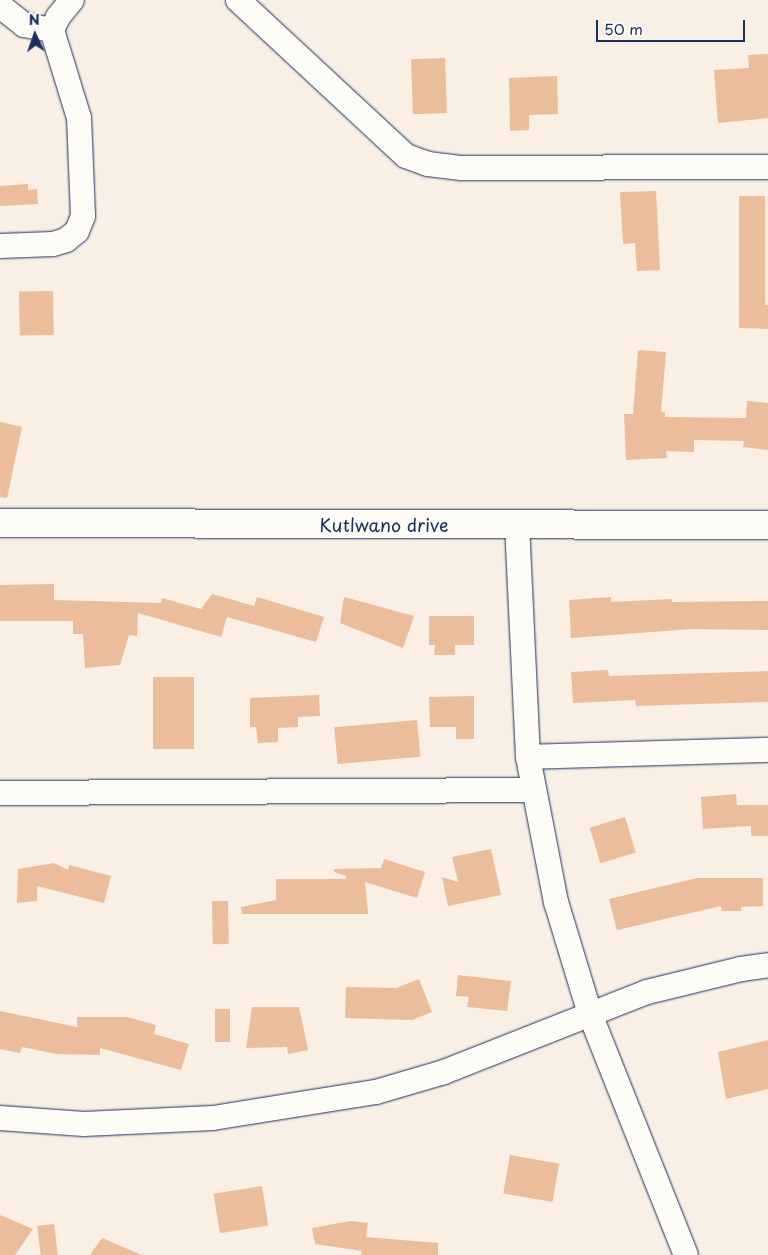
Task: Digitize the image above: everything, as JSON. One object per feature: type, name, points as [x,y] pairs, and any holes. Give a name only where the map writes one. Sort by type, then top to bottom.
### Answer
[{"type":"street","points":[[0,246],[35,246],[66,240],[77,231],[83,216],[78,118],[52,30],[58,17],[72,0]]},
{"type":"street","points":[[238,0],[406,156],[428,164],[462,168],[768,167]]},
{"type":"street","points":[[0,6],[24,25],[52,30]]},
{"type":"street","name":"Kutlwano drive","points":[[0,523],[768,525]]},
{"type":"street","points":[[516,524],[528,757],[556,902],[590,1014],[686,1255]]},
{"type":"street","points":[[528,757],[768,750]]},
{"type":"street","points":[[0,793],[533,790]]},
{"type":"street","points":[[0,1118],[84,1124],[214,1118],[376,1092],[444,1072],[647,992],[740,969],[768,966]]},
{"type":"building","points":[[768,54],[768,118],[718,123],[714,70],[749,68],[748,55]]},
{"type":"building","points":[[445,58],[447,113],[413,114],[411,59]]},
{"type":"building","points":[[557,76],[558,114],[529,115],[529,130],[510,131],[509,78]]},
{"type":"building","points":[[28,184],[28,190],[37,189],[38,204],[0,206],[0,186]]},
{"type":"building","points":[[656,191],[660,270],[637,271],[635,243],[623,244],[620,192]]},
{"type":"building","points":[[739,196],[765,196],[765,305],[768,305],[768,329],[739,328]]},
{"type":"building","points":[[53,291],[54,335],[20,336],[19,292]]},
{"type":"building","points":[[638,350],[666,352],[661,412],[665,412],[665,417],[746,418],[747,401],[768,403],[768,450],[743,447],[744,441],[694,440],[694,452],[666,451],[667,458],[626,460],[624,414],[633,414]]},
{"type":"building","points":[[0,422],[22,427],[7,498],[0,497]]},
{"type":"building","points":[[54,584],[54,600],[161,603],[162,598],[201,609],[212,594],[254,606],[257,597],[324,617],[316,642],[227,617],[221,637],[138,613],[137,636],[129,635],[120,665],[85,668],[83,634],[73,634],[73,621],[0,621],[0,585]]},
{"type":"building","points":[[344,597],[414,616],[403,648],[340,623]]},
{"type":"building","points":[[611,597],[611,602],[672,599],[672,602],[768,601],[768,630],[692,629],[571,638],[569,600]]},
{"type":"building","points":[[429,616],[474,616],[474,645],[455,645],[455,655],[434,655],[435,645],[429,645]]},
{"type":"building","points":[[608,670],[609,676],[768,671],[768,702],[636,706],[635,700],[573,703],[571,672]]},
{"type":"building","points":[[153,677],[194,677],[194,749],[153,749]]},
{"type":"building","points":[[319,695],[320,716],[298,717],[298,727],[278,728],[278,742],[258,743],[256,727],[250,727],[250,698]]},
{"type":"building","points":[[474,696],[474,739],[456,739],[456,727],[430,727],[429,697]]},
{"type":"building","points":[[417,720],[420,757],[338,764],[334,727]]},
{"type":"building","points":[[736,794],[737,805],[768,805],[768,836],[751,836],[751,826],[703,829],[701,797]]},
{"type":"building","points":[[625,817],[636,852],[600,863],[590,828]]},
{"type":"building","points":[[491,849],[501,895],[448,906],[442,877],[458,882],[452,857]]},
{"type":"building","points":[[384,859],[425,872],[417,898],[365,882],[368,914],[242,914],[241,907],[276,900],[276,879],[346,879],[346,876],[334,872],[334,869],[381,868]]},
{"type":"building","points":[[54,863],[68,870],[69,865],[111,876],[104,903],[37,886],[37,901],[17,903],[18,869]]},
{"type":"building","points":[[697,878],[763,878],[763,906],[741,907],[741,911],[722,911],[721,906],[617,930],[609,899]]},
{"type":"building","points":[[212,901],[228,901],[229,944],[213,944]]},
{"type":"building","points":[[458,975],[511,981],[507,1011],[467,1007],[469,997],[456,996]]},
{"type":"building","points":[[419,979],[432,1012],[412,1020],[345,1018],[346,987],[396,988]]},
{"type":"building","points":[[252,1007],[299,1007],[308,1050],[288,1054],[287,1047],[246,1048]]},
{"type":"building","points":[[215,1009],[230,1009],[230,1042],[215,1042]]},
{"type":"building","points":[[0,1011],[77,1027],[77,1017],[127,1017],[156,1025],[154,1034],[189,1044],[181,1070],[100,1048],[100,1055],[57,1054],[22,1047],[20,1053],[0,1049]]},
{"type":"building","points":[[768,1040],[768,1089],[726,1099],[718,1052]]},
{"type":"building","points":[[510,1155],[559,1164],[552,1202],[503,1193]]},
{"type":"building","points":[[262,1186],[268,1226],[220,1233],[214,1194]]},
{"type":"building","points":[[0,1215],[33,1229],[15,1255],[0,1255]]},
{"type":"building","points":[[350,1221],[368,1223],[366,1237],[438,1243],[438,1255],[361,1255],[362,1251],[315,1244],[312,1228]]},
{"type":"building","points":[[54,1224],[58,1255],[41,1255],[37,1226]]},
{"type":"building","points":[[102,1238],[142,1255],[90,1255]]}]
